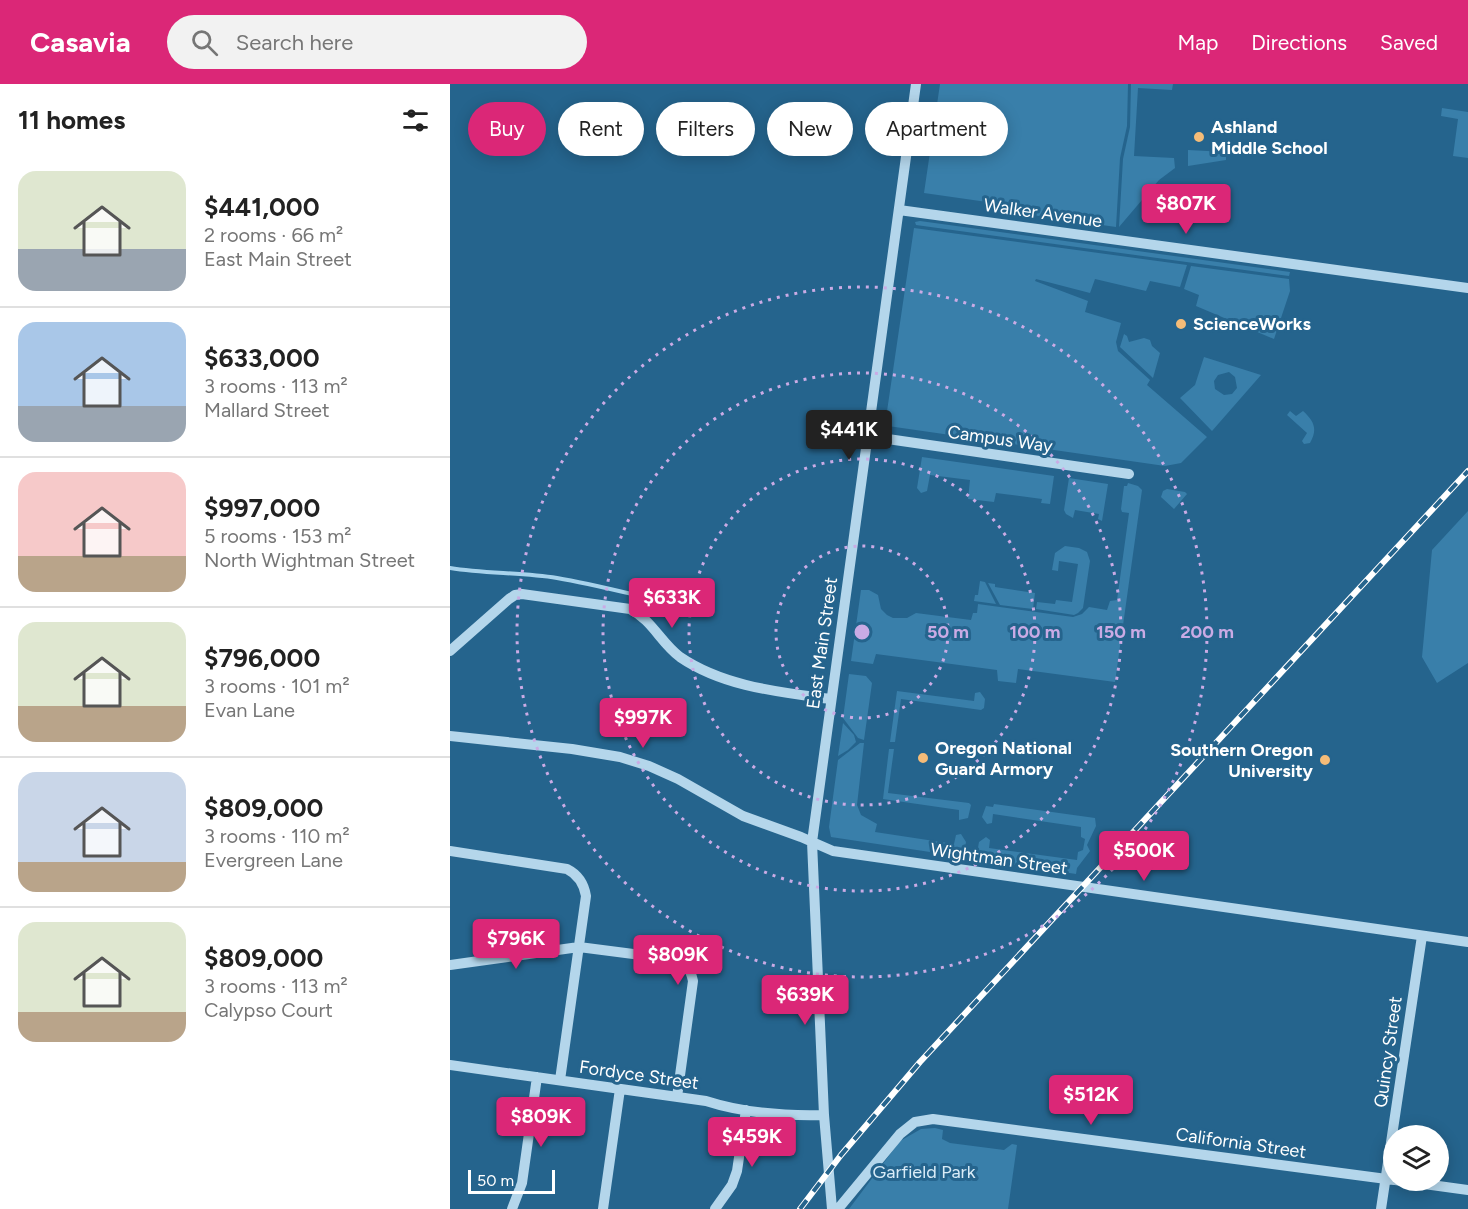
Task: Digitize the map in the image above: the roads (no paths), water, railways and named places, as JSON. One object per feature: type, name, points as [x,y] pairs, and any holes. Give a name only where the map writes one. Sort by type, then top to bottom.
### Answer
[{"type":"street","name":"East Main Street","points":[[832,1209],[824,1115],[812,842],[916,84]]},
{"type":"street","name":"Walker Avenue","points":[[899,210],[1468,288]]},
{"type":"street","name":"Campus Way","points":[[867,436],[1129,474]]},
{"type":"street","points":[[450,651],[515,595],[522,594],[630,609],[643,617],[679,656],[696,666],[750,686],[831,699]]},
{"type":"street","name":"Wightman Street","points":[[450,736],[572,749],[620,757],[649,766],[678,779],[743,816],[833,851],[1468,942]]},
{"type":"street","points":[[450,851],[567,869],[573,872],[585,887],[586,897],[560,1080]]},
{"type":"street","name":"Quincy Street","points":[[1398,1125],[1422,936]]},
{"type":"street","points":[[450,965],[579,947],[672,958],[683,963],[691,970],[693,981],[677,1097]]},
{"type":"street","name":"Fordyce Street","points":[[450,1065],[677,1097],[746,1110],[802,1116],[824,1115]]},
{"type":"street","points":[[512,1209],[522,1183],[537,1077]]},
{"type":"street","points":[[603,1209],[620,1089]]},
{"type":"street","points":[[715,1209],[732,1185],[737,1172],[746,1110]]},
{"type":"street","name":"California Street","points":[[837,1209],[900,1134],[915,1122],[933,1119],[1383,1179]]},
{"type":"street","name":"California Street","points":[[1449,1188],[1468,1190]]},
{"type":"street","name":"Quincy Street","points":[[1381,1209],[1387,1191]]},
{"type":"waterway","points":[[450,568],[557,578],[666,602]]},
{"type":"railway","points":[[800,1209],[841,1155],[920,1062],[1468,471]]},
{"type":"place","name":"Ashland Middle School","points":[[1199,137]]},
{"type":"place","name":"ScienceWorks","points":[[1181,324]]},
{"type":"place","name":"Oregon National Guard Armory","points":[[923,758]]},
{"type":"place","name":"Southern Oregon University","points":[[1325,760]]},
{"type":"park label","name":"Garfield Park","points":[[924,1172]]}]
